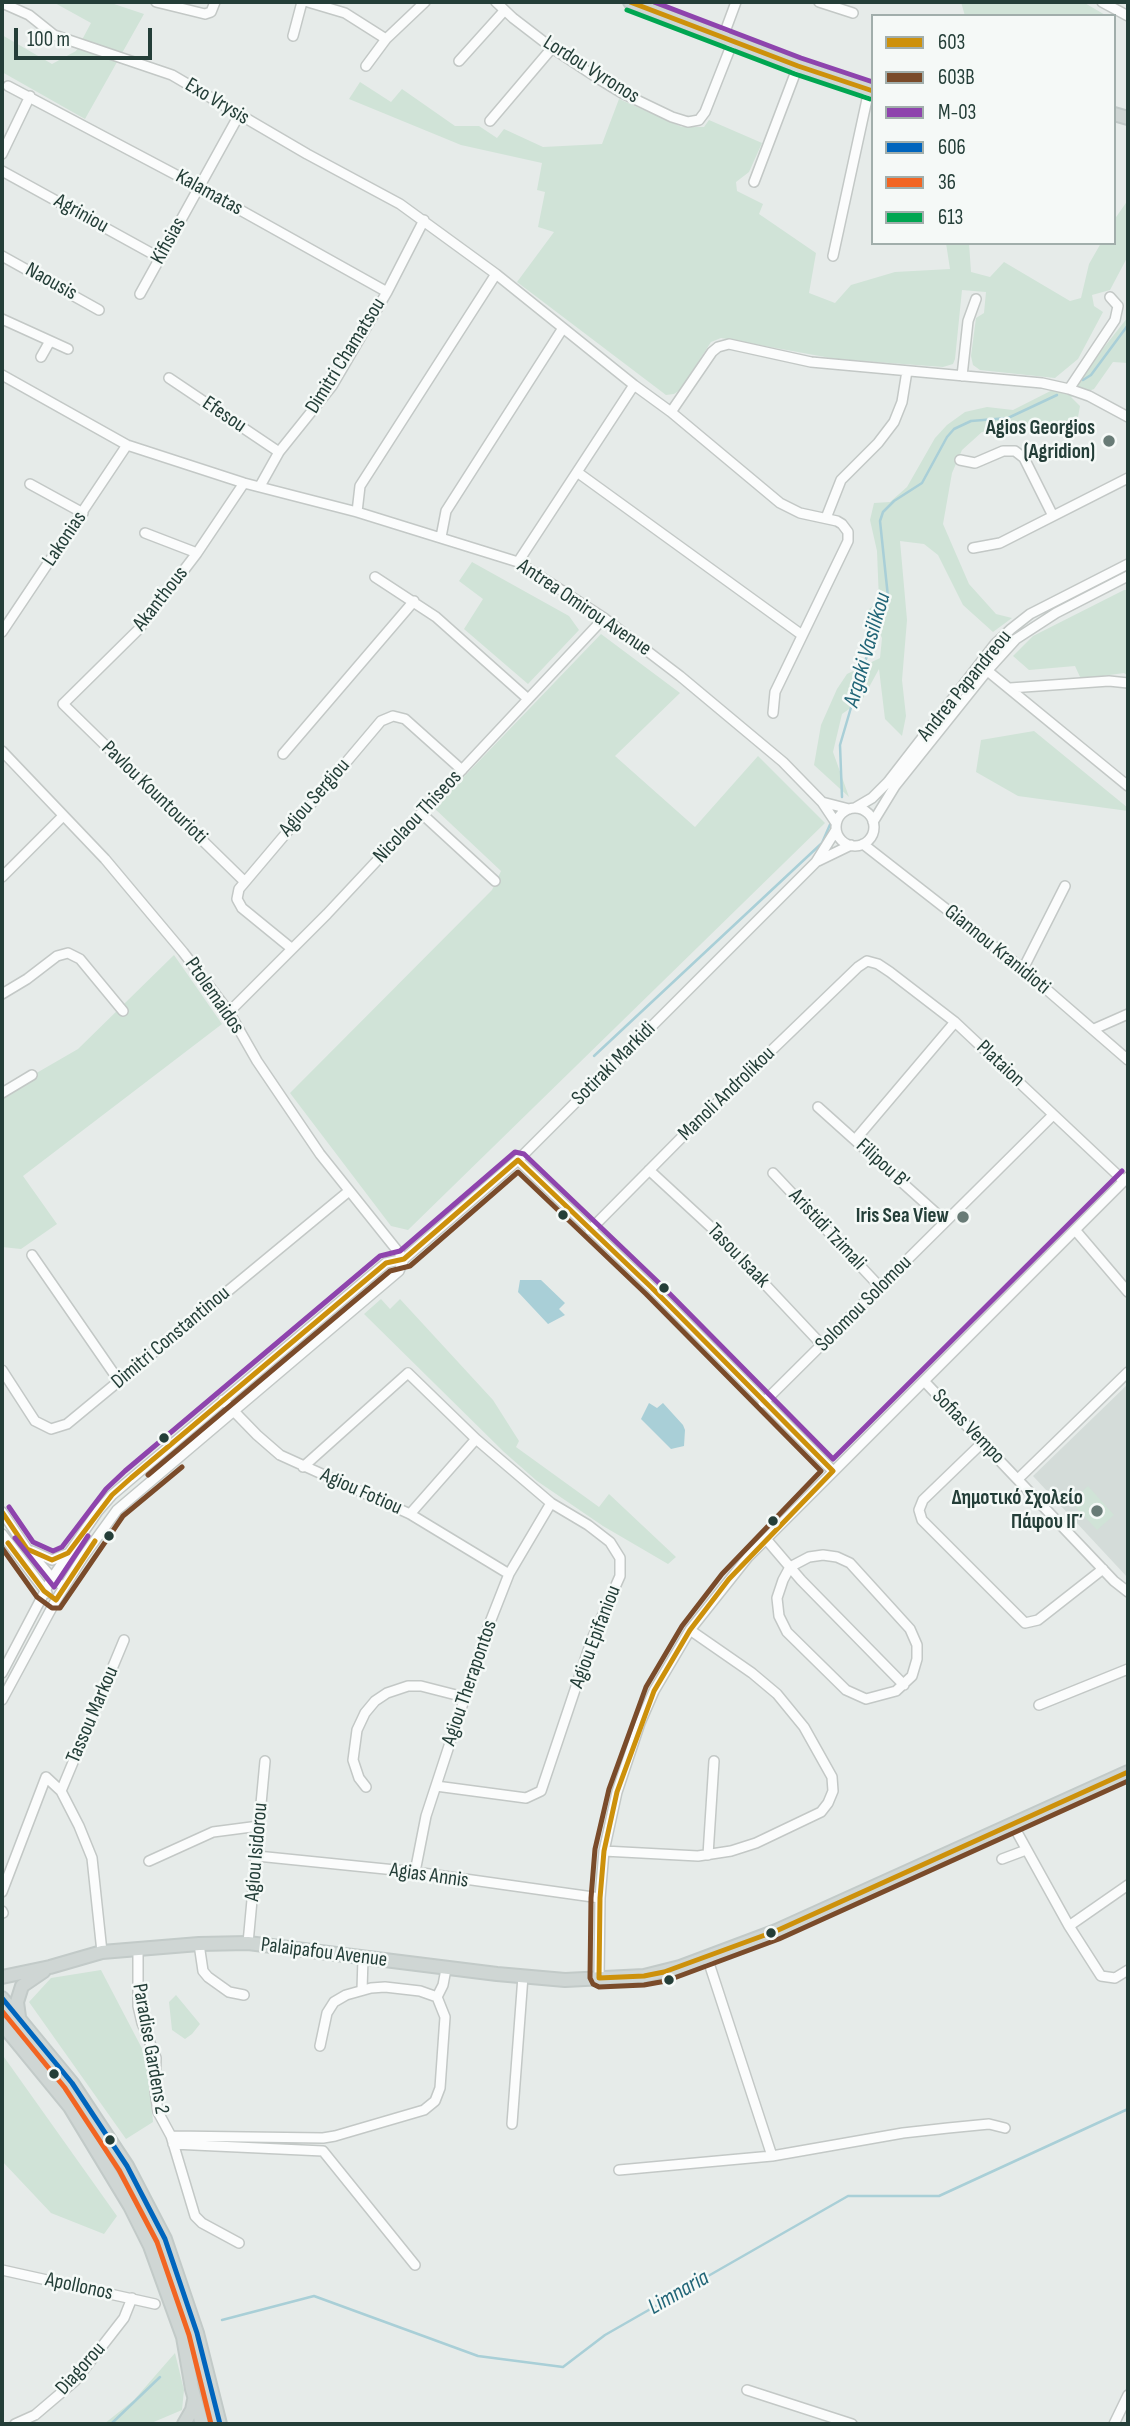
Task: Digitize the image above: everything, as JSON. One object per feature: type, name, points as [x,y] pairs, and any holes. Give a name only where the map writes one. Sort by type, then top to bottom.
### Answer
[{"type":"main road","points":[[631,2],[871,91]]},
{"type":"main road","name":"Palaipafou Avenue","points":[[2,1977],[102,1952],[248,1943],[446,1969],[565,1980],[644,1976],[664,1972],[776,1931],[1128,1772]]},
{"type":"main road","name":"Palaipafou Avenue","points":[[20,2020],[17,2002],[22,1986],[50,1967]]},
{"type":"main road","points":[[2,1998],[72,2083],[127,2166],[165,2239],[197,2333],[220,2424]]},
{"type":"main road","points":[[2,2024],[70,2107],[114,2176],[150,2246],[179,2326],[195,2402],[184,2424]]},
{"type":"main road","points":[[192,2389],[202,2424]]},
{"type":"street","points":[[156,2],[205,14],[211,12],[215,2]]},
{"type":"street","points":[[293,36],[302,2]]},
{"type":"street","points":[[308,2],[345,13],[386,39]]},
{"type":"street","points":[[366,66],[386,39],[425,2]]},
{"type":"street","name":"Lordou Vyronos","points":[[496,2],[552,48],[622,93],[672,117],[694,122],[705,112],[728,39]]},
{"type":"street","points":[[728,39],[736,2]]},
{"type":"street","points":[[819,2],[853,13]]},
{"type":"street","points":[[1102,2],[1128,16]]},
{"type":"street","name":"Exo Vrysis","points":[[2,3],[29,15],[54,35],[172,75],[239,116],[400,204],[496,274],[671,412],[780,503],[800,513],[826,518]]},
{"type":"street","points":[[459,61],[504,11]]},
{"type":"street","points":[[490,121],[552,48]]},
{"type":"street","points":[[754,182],[798,66]]},
{"type":"street","name":"Kalamatas","points":[[9,86],[199,187],[387,292]]},
{"type":"street","points":[[832,256],[871,91]]},
{"type":"street","points":[[2,154],[30,96]]},
{"type":"street","name":"Kifisias","points":[[140,294],[239,116]]},
{"type":"street","name":"Agriniou","points":[[2,171],[160,258]]},
{"type":"street","name":"Dimitri Chamatsou","points":[[260,486],[279,452],[332,386],[387,292],[424,220]]},
{"type":"street","name":"Naousis","points":[[2,256],[99,310]]},
{"type":"street","points":[[357,512],[360,486],[496,274]]},
{"type":"street","points":[[1069,389],[1115,320],[1118,306],[1110,297]]},
{"type":"street","points":[[962,376],[968,321],[976,299]]},
{"type":"street","points":[[2,319],[68,349]]},
{"type":"street","points":[[441,537],[446,511],[563,328]]},
{"type":"street","points":[[41,357],[50,341]]},
{"type":"street","points":[[671,412],[712,352],[723,345],[811,362],[1042,383],[1069,389],[1128,417]]},
{"type":"street","points":[[773,713],[775,692],[848,541],[848,532],[842,524],[826,518],[841,480],[878,443],[894,422],[902,402],[906,371]]},
{"type":"street","points":[[2,374],[127,445],[260,486]]},
{"type":"street","name":"Efesou","points":[[169,378],[279,452]]},
{"type":"street","points":[[518,562],[634,385]]},
{"type":"street","name":"Lakonias","points":[[2,632],[127,445]]},
{"type":"street","points":[[960,460],[975,463],[1003,451],[1015,451],[1024,458],[1053,516]]},
{"type":"street","points":[[577,471],[802,635]]},
{"type":"street","points":[[974,548],[1000,543],[1128,478]]},
{"type":"street","name":"Akanthous","points":[[63,704],[139,629],[197,553],[244,483]]},
{"type":"street","points":[[30,484],[83,513]]},
{"type":"street","name":"Antrea Omirou Avenue","points":[[260,486],[357,512],[518,562],[604,618],[746,730],[783,762],[822,802],[836,826]]},
{"type":"street","points":[[145,533],[197,553]]},
{"type":"street","name":"Andrea Papandreou","points":[[873,822],[890,793],[1011,629],[1030,614],[1128,564]]},
{"type":"street","name":"Andrea Papandreou","points":[[852,809],[872,798],[888,782],[984,667],[1016,639],[1033,627],[1128,576]]},
{"type":"street","points":[[375,577],[436,617],[528,699]]},
{"type":"street","points":[[283,754],[414,601]]},
{"type":"street","name":"Nicolaou Thiseos","points":[[229,1012],[327,914],[604,618]]},
{"type":"street","points":[[984,667],[1128,786]]},
{"type":"street","points":[[1010,688],[1109,681],[1128,683]]},
{"type":"street","name":"Pavlou Kountourioti","points":[[63,704],[244,881]]},
{"type":"street","name":"Agiou Sergiou","points":[[244,881],[387,717],[399,716],[405,719],[462,770]]},
{"type":"street","name":"Ptolemaidos","points":[[2,751],[136,895],[183,952],[229,1012],[278,1093],[349,1191],[404,1259]]},
{"type":"street","points":[[822,802],[866,812],[873,822],[871,837],[863,844],[851,845],[841,840],[836,826],[839,817],[852,809]]},
{"type":"street","points":[[421,813],[495,881]]},
{"type":"street","points":[[2,877],[63,816]]},
{"type":"street","name":"Sotiraki Markidi","points":[[2,1700],[56,1600],[117,1510],[399,1271],[404,1259],[518,1160],[816,862],[836,826]]},
{"type":"street","name":"Giannou Kranidioti","points":[[863,844],[1023,969],[1128,1060]]},
{"type":"street","name":"Sotiraki Markidi","points":[[816,862],[851,845]]},
{"type":"street","points":[[244,881],[237,895],[242,908],[291,948]]},
{"type":"street","points":[[1023,969],[1065,886]]},
{"type":"street","points":[[2,993],[27,979],[57,956],[68,953],[80,959],[122,1011]]},
{"type":"street","name":"Plataion","points":[[867,961],[890,972],[955,1022],[1053,1115],[1126,1179]]},
{"type":"street","name":"Manoli Androlikou","points":[[590,1230],[867,961]]},
{"type":"street","points":[[1094,1029],[1128,1014]]},
{"type":"street","points":[[855,1140],[955,1022]]},
{"type":"street","points":[[2,1093],[32,1075]]},
{"type":"street","name":"Filipou B'","points":[[818,1107],[946,1221]]},
{"type":"street","name":"Solomou Solomou","points":[[763,1403],[1053,1115]]},
{"type":"street","points":[[518,1160],[652,1288],[833,1471]]},
{"type":"street","name":"Tasou Isaak","points":[[649,1170],[713,1229],[822,1345]]},
{"type":"street","name":"Aristidi Tzimali","points":[[773,1173],[881,1288]]},
{"type":"street","points":[[599,1978],[600,1898],[604,1852],[617,1792],[640,1723],[654,1691],[690,1630],[729,1579],[766,1539],[1126,1179]]},
{"type":"street","name":"Dimitri Constantinou","points":[[2,1370],[35,1421],[51,1429],[77,1418],[349,1191]]},
{"type":"street","points":[[1076,1231],[1128,1292]]},
{"type":"street","points":[[32,1255],[119,1381]]},
{"type":"street","name":"Sotiraki Markidi","points":[[2,1673],[52,1578],[112,1495],[386,1263],[404,1259]]},
{"type":"street","points":[[1018,1479],[1128,1372]]},
{"type":"street","name":"Agiou Epifaniou","points":[[303,1467],[408,1373],[476,1439],[551,1503],[610,1542],[620,1558],[620,1576],[592,1639],[544,1785],[537,1795],[526,1798],[436,1786]]},
{"type":"street","name":"Sofias Vempo","points":[[924,1381],[1128,1592]]},
{"type":"street","name":"Agiou Fotiou","points":[[223,1400],[280,1455],[410,1514],[509,1574]]},
{"type":"street","points":[[410,1514],[476,1439]]},
{"type":"street","points":[[982,1443],[923,1500],[919,1510],[922,1520],[1025,1623],[1038,1620],[1103,1569]]},
{"type":"street","name":"Agiou Therapontos","points":[[415,1872],[426,1816],[464,1697],[509,1574],[551,1503]]},
{"type":"street","points":[[2,1512],[27,1549],[52,1578],[64,1587]]},
{"type":"street","points":[[2,1534],[44,1591],[56,1600]]},
{"type":"street","points":[[766,1539],[904,1685]]},
{"type":"street","points":[[27,1549],[52,1560],[68,1553]]},
{"type":"street","points":[[823,1555],[837,1558],[849,1563],[877,1591],[910,1629],[917,1645],[917,1659],[912,1675],[904,1685],[896,1692],[866,1699],[846,1690],[787,1632],[779,1616],[777,1598],[790,1567],[823,1555]]},
{"type":"street","points":[[604,1852],[708,1855],[756,1843],[821,1812],[833,1791],[832,1777],[804,1727],[776,1694],[752,1673],[690,1630]]},
{"type":"street","name":"Tassou Markou","points":[[61,1791],[124,1640]]},
{"type":"street","points":[[1040,1706],[1128,1669]]},
{"type":"street","points":[[366,1787],[359,1778],[353,1760],[357,1730],[365,1713],[375,1701],[387,1693],[408,1686],[421,1686],[464,1697]]},
{"type":"street","points":[[708,1855],[714,1760]]},
{"type":"street","name":"Agiou Isidorou","points":[[248,1943],[265,1761]]},
{"type":"street","name":"Tassou Markou","points":[[2,1892],[46,1777],[61,1791],[92,1858],[102,1952]]},
{"type":"street","points":[[1013,1825],[1069,1926],[1101,1976],[1115,1978],[1128,1970]]},
{"type":"street","points":[[149,1861],[213,1832],[259,1826]]},
{"type":"street","points":[[1002,1858],[1026,1850]]},
{"type":"street","name":"Agias Annis","points":[[257,1856],[415,1872],[600,1898]]},
{"type":"street","points":[[1069,1926],[1128,1885]]},
{"type":"street","points":[[200,1944],[203,1971],[208,1977],[229,1992],[244,1995]]},
{"type":"street","name":"Paradise Gardens 2","points":[[138,1950],[138,2006],[156,2058],[155,2091],[158,2112],[172,2140],[195,2216],[202,2223],[239,2242]]},
{"type":"street","points":[[707,1957],[772,2156]]},
{"type":"street","points":[[362,1990],[363,1958]]},
{"type":"street","points":[[172,2140],[335,2136],[431,2106],[439,2095],[440,2088],[445,2017],[437,1997],[446,1969]]},
{"type":"street","points":[[512,2124],[523,1976]]},
{"type":"street","points":[[320,2046],[327,2013],[334,2002],[346,1995],[362,1990],[398,1988],[437,1997]]},
{"type":"street","points":[[619,2170],[772,2156],[903,2133],[989,2124],[1005,2127]]},
{"type":"street","points":[[281,2137],[286,2148]]},
{"type":"street","points":[[172,2140],[319,2150],[327,2154],[415,2265]]},
{"type":"street","name":"Apollonos","points":[[2,2270],[155,2304]]},
{"type":"street","name":"Diagorou","points":[[15,2424],[35,2415],[75,2381],[124,2318],[132,2298]]},
{"type":"street","points":[[747,2390],[852,2424]]},
{"type":"street","points":[[1114,2424],[1128,2395]]},
{"type":"shaded area","name":"Δημοτικό Σχολείο Πάφου ΙΓ΄","points":[[1128,1384],[1128,1578],[1033,1476]]},
{"type":"green space","points":[[53,2],[108,2],[144,14],[85,119],[2,72],[2,35],[52,64],[76,51],[91,23]]},
{"type":"green space","points":[[961,2],[1083,2],[1104,14],[964,14]]},
{"type":"green space","points":[[360,82],[391,102],[402,89],[455,126],[479,126],[497,138],[504,129],[543,147],[602,144],[619,99],[682,127],[704,127],[709,120],[762,143],[749,172],[736,182],[737,191],[763,204],[759,214],[816,253],[809,293],[835,303],[851,285],[895,272],[950,269],[946,245],[969,245],[971,272],[990,277],[1004,262],[1070,301],[1081,298],[1089,264],[1100,245],[1116,245],[1116,217],[1128,200],[1128,256],[1110,290],[1092,295],[1094,306],[1103,312],[1078,359],[1055,378],[980,370],[973,365],[971,356],[976,318],[984,313],[986,292],[962,290],[953,364],[943,367],[836,359],[721,338],[711,342],[680,390],[666,395],[517,282],[554,232],[538,227],[545,192],[537,190],[542,163],[461,145],[349,99]]},
{"type":"green space","points":[[1128,317],[1128,363],[1113,362],[1094,389],[1071,397],[1080,406],[1078,417],[1051,427],[1009,436],[982,432],[962,450],[952,473],[943,524],[969,584],[996,614],[1012,618],[993,632],[963,605],[938,555],[924,544],[900,541],[907,620],[902,680],[906,716],[902,736],[885,719],[879,669],[862,700],[842,714],[833,752],[849,797],[814,765],[821,725],[837,689],[847,674],[880,658],[882,638],[868,610],[879,601],[877,551],[870,520],[874,503],[890,502],[907,487],[935,438],[947,425],[965,412],[987,407],[1013,410],[1082,375]]},
{"type":"green space","points":[[472,562],[569,616],[579,630],[528,684],[464,629],[483,599],[459,581]]},
{"type":"green space","points":[[1128,590],[1128,676],[1124,673],[1081,679],[1075,666],[1029,670],[1013,656],[1033,636]]},
{"type":"green space","points":[[601,634],[680,693],[615,756],[695,827],[758,756],[825,823],[408,1230],[391,1226],[290,1093],[492,890],[501,871],[434,808]]},
{"type":"green space","points":[[1034,731],[1128,808],[1128,811],[1018,796],[976,772],[981,740]]},
{"type":"green space","points":[[174,955],[222,1024],[23,1176],[57,1224],[21,1249],[2,1247],[2,1093],[78,1049]]},
{"type":"green space","points":[[381,1299],[390,1309],[400,1299],[493,1400],[519,1441],[516,1447],[599,1507],[609,1494],[676,1557],[668,1564],[603,1526],[537,1481],[364,1314]]},
{"type":"green space","points":[[1088,1486],[1114,1515],[1097,1530],[1071,1502]]},
{"type":"green space","points":[[101,1970],[148,2060],[153,2122],[126,2139],[29,2002],[51,1978]]},
{"type":"green space","points":[[176,1995],[200,2024],[185,2039],[172,2030],[169,2002]]},
{"type":"green space","points":[[4,2057],[117,2216],[104,2234],[51,2213],[2,2161]]},
{"type":"green space","points":[[175,2353],[184,2390],[182,2410],[149,2424],[104,2424],[134,2400]]},
{"type":"water","points":[[520,1280],[541,1280],[565,1303],[559,1309],[565,1315],[548,1324],[518,1292]]},
{"type":"water","points":[[649,1403],[657,1408],[663,1403],[683,1425],[684,1446],[671,1449],[641,1419]]},
{"type":"waterway","name":"Argaki Vasilikou","points":[[1083,380],[1091,375],[1128,325]]},
{"type":"waterway","name":"Argaki Vasilikou","points":[[842,797],[840,745],[862,670],[888,597],[880,521],[883,512],[894,501],[922,483],[954,429],[971,421],[1008,418],[1057,395]]},
{"type":"waterway","name":"Argaki Vasilikou","points":[[594,1056],[822,843],[832,820]]},
{"type":"waterway","name":"Limnaria","points":[[222,2320],[314,2296],[478,2356],[563,2367],[605,2335],[848,2196],[939,2196],[1128,2109]]},
{"type":"waterway","name":"Limnaria","points":[[111,2424],[160,2377]]},
{"type":"transit line","name":"603","points":[[630,2],[798,66],[871,90]]},
{"type":"transit line","name":"M-03","points":[[654,2],[801,58],[871,81]]},
{"type":"transit line","name":"613","points":[[627,10],[795,74],[870,99]]},
{"type":"transit line","name":"M-03","points":[[9,1507],[33,1542],[53,1551],[62,1547],[106,1489],[125,1471],[380,1256],[400,1251],[515,1152],[524,1154],[658,1282],[833,1459],[1122,1171]]},
{"type":"transit line","name":"603","points":[[2,1512],[27,1549],[52,1560],[68,1553],[112,1495],[131,1478],[386,1263],[404,1259],[518,1160],[652,1288],[833,1471],[729,1579],[690,1630],[654,1691],[617,1792],[604,1851],[600,1898],[599,1978],[644,1976],[664,1972],[776,1931],[1128,1772]]},
{"type":"transit line","name":"603B","points":[[148,1475],[390,1271],[410,1266],[518,1172],[646,1294],[821,1471],[722,1574],[682,1626],[646,1687],[609,1789],[595,1849],[591,1898],[590,1978],[593,1984],[599,1987],[666,1981],[779,1939],[1128,1781]]},
{"type":"transit line","name":"603B","points":[[2,1548],[37,1597],[52,1608],[60,1608],[123,1516],[182,1467]]},
{"type":"transit line","name":"M-03","points":[[15,1538],[54,1587],[88,1536]]},
{"type":"transit line","name":"603","points":[[8,1543],[44,1591],[56,1600],[95,1541]]},
{"type":"transit line","name":"606","points":[[2,1998],[72,2083],[127,2166],[165,2239],[197,2333],[220,2424]]},
{"type":"transit line","name":"36","points":[[2,2011],[65,2088],[119,2170],[157,2242],[189,2335],[211,2424]]},
{"type":"place","name":"Agios Georgios (Agridion)","points":[[1109,441]]},
{"type":"place","name":"Iris Sea View","points":[[963,1217]]},
{"type":"place","name":"Δημοτικό Σχολείο Πάφου ΙΓ΄","points":[[1097,1511]]}]
